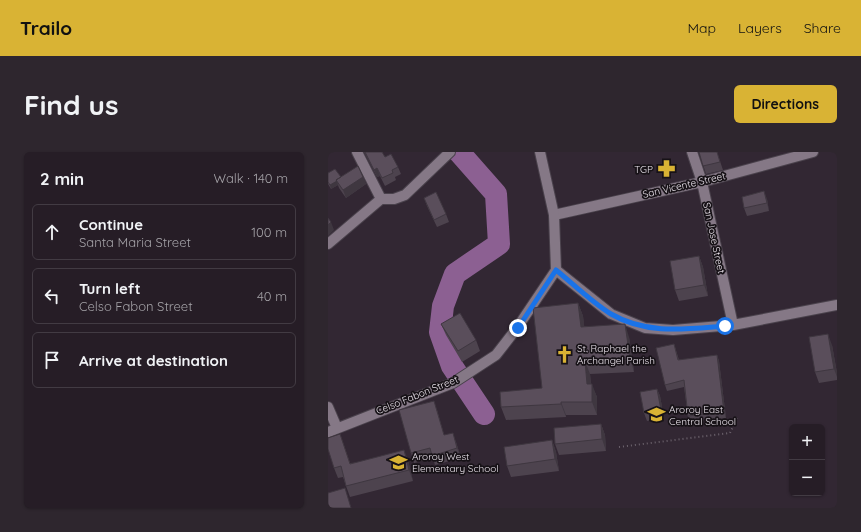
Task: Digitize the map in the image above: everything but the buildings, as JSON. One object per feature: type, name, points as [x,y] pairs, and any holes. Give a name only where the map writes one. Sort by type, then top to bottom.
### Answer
[{"type":"street","points":[[357,152],[381,199]]},
{"type":"street","points":[[328,244],[381,199],[394,199],[405,195],[450,152]]},
{"type":"street","points":[[540,152],[554,215],[556,270],[611,314],[645,328],[673,330],[733,325],[837,304]]},
{"type":"street","name":"San Jose Street","points":[[692,152],[702,182],[733,325]]},
{"type":"street","name":"San Vicente Street","points":[[554,215],[702,182],[813,152]]},
{"type":"street","name":"Celso Fabon Street","points":[[333,430],[453,383],[496,355],[518,328],[556,270]]},
{"type":"street","points":[[328,407],[333,430]]},
{"type":"path","points":[[619,447],[730,433],[737,418]]},
{"type":"waterway","points":[[459,152],[496,194],[499,244],[455,274],[443,306],[440,332],[452,366],[484,414]]},
{"type":"place","name":"TGP","points":[[666,169]]},
{"type":"place","name":"St. Raphael the Archangel Parish","points":[[564,354]]},
{"type":"place","name":"Aroroy East Central School","points":[[656,415]]},
{"type":"place","name":"Aroroy West Elementary School","points":[[399,462]]},
{"type":"route","points":[[518,328],[556,270],[611,314],[645,328],[673,330],[725,326]]}]
